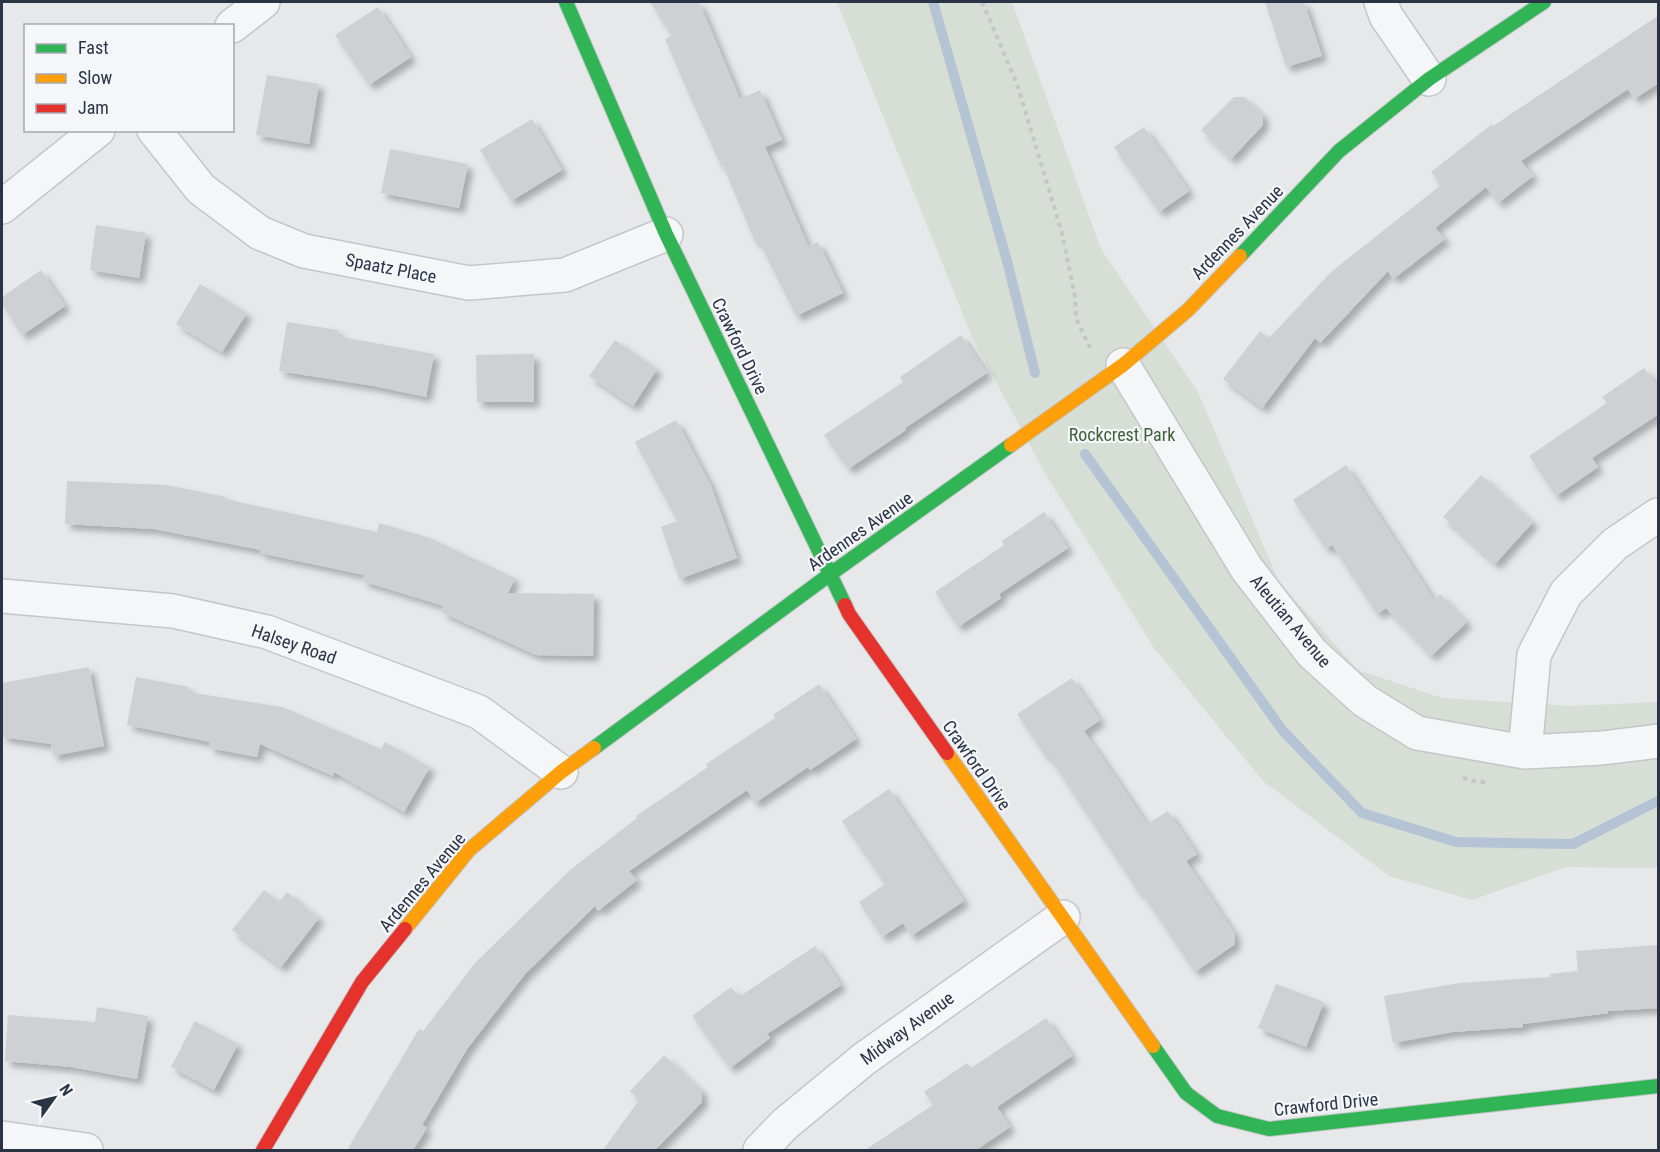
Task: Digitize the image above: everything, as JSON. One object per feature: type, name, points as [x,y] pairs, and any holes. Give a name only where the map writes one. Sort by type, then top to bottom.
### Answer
[{"type":"street","points":[[234,24],[263,2]]},
{"type":"street","name":"Crawford Drive","points":[[566,2],[666,234],[849,614],[1186,1093],[1217,1116],[1269,1129],[1659,1086]]},
{"type":"street","points":[[1381,2],[1386,16],[1429,79]]},
{"type":"street","name":"Ardennes Avenue","points":[[263,1150],[362,982],[470,850],[561,772],[829,575],[1123,365],[1188,309],[1340,151],[1429,79],[1544,2]]},
{"type":"street","points":[[2,207],[96,132]]},
{"type":"street","name":"Spaatz Place","points":[[156,132],[201,189],[260,233],[304,251],[469,283],[565,274],[666,234]]},
{"type":"street","name":"Aleutian Avenue","points":[[1123,365],[1247,569],[1312,653],[1365,701],[1417,733],[1525,752],[1602,748],[1659,741]]},
{"type":"street","points":[[1525,752],[1534,655],[1566,593],[1615,544],[1659,515]]},
{"type":"street","name":"Halsey Road","points":[[2,596],[173,611],[267,632],[479,712],[561,772]]},
{"type":"street","name":"Midway Avenue","points":[[760,1150],[785,1124],[864,1059],[1063,916]]},
{"type":"street","points":[[2,1138],[86,1150]]},
{"type":"green space","name":"Rockcrest Park","points":[[837,2],[1012,2],[1101,249],[1198,392],[1279,582],[1358,670],[1442,698],[1571,706],[1658,702],[1658,866],[1652,868],[1566,867],[1472,900],[1389,876],[1263,781],[1154,648],[1046,475],[972,337]]},
{"type":"building","points":[[650,2],[699,2],[740,99],[760,90],[782,140],[765,147],[808,246],[818,242],[843,293],[796,316],[758,240],[755,242],[723,165],[721,166],[665,39],[672,36]]},
{"type":"building","points":[[1265,2],[1304,2],[1322,56],[1286,67]]},
{"type":"building","points":[[378,7],[411,57],[369,85],[335,35]]},
{"type":"building","points":[[1659,15],[1659,83],[1634,99],[1628,89],[1521,161],[1533,176],[1498,203],[1486,187],[1435,228],[1445,239],[1393,279],[1388,271],[1320,343],[1315,338],[1262,408],[1223,379],[1260,331],[1269,338],[1331,272],[1441,185],[1431,172],[1492,124],[1493,126]]},
{"type":"building","points":[[267,75],[319,84],[309,144],[256,135]]},
{"type":"building","points":[[1234,97],[1244,97],[1263,115],[1263,125],[1231,159],[1201,130]]},
{"type":"building","points":[[532,119],[562,170],[511,201],[480,150]]},
{"type":"building","points":[[1144,127],[1189,191],[1159,212],[1114,147]]},
{"type":"building","points":[[390,149],[468,164],[459,208],[381,193]]},
{"type":"building","points":[[96,225],[146,233],[139,278],[90,270]]},
{"type":"building","points":[[41,270],[65,306],[22,335],[2,304],[2,297]]},
{"type":"building","points":[[200,284],[247,313],[222,352],[176,324]]},
{"type":"building","points":[[287,322],[338,330],[337,336],[434,354],[426,397],[279,371]]},
{"type":"building","points":[[961,335],[987,373],[848,469],[824,435],[903,382],[900,377]]},
{"type":"building","points":[[615,340],[657,369],[633,406],[589,376]]},
{"type":"building","points":[[534,354],[534,402],[477,402],[476,355]]},
{"type":"building","points":[[1644,368],[1659,389],[1659,414],[1592,458],[1598,467],[1556,496],[1529,456],[1607,403],[1602,397]]},
{"type":"building","points":[[676,420],[711,486],[737,558],[679,579],[661,527],[677,521],[635,442]]},
{"type":"building","points":[[1346,465],[1434,600],[1440,594],[1467,622],[1431,656],[1386,608],[1377,614],[1332,545],[1326,549],[1293,500]]},
{"type":"building","points":[[1481,475],[1533,522],[1495,564],[1443,517]]},
{"type":"building","points":[[67,481],[167,485],[377,532],[379,523],[430,538],[515,578],[508,593],[594,594],[593,656],[536,655],[441,612],[444,606],[362,581],[364,575],[260,553],[261,550],[154,529],[65,524]]},
{"type":"building","points":[[1044,512],[1068,548],[999,594],[1001,598],[958,627],[935,592],[1004,545],[1002,541]]},
{"type":"building","points":[[89,667],[104,746],[53,756],[51,744],[2,737],[2,683]]},
{"type":"building","points":[[136,677],[189,687],[188,692],[282,707],[381,749],[385,742],[430,767],[404,812],[334,772],[333,776],[260,744],[257,757],[209,748],[210,742],[127,725]]},
{"type":"building","points":[[1072,678],[1100,720],[1084,731],[1147,824],[1168,811],[1197,854],[1186,861],[1235,934],[1235,944],[1195,972],[1141,892],[1139,893],[1048,755],[1046,757],[1017,714]]},
{"type":"building","points":[[819,684],[856,739],[810,770],[808,767],[755,803],[747,790],[629,871],[637,880],[598,911],[595,906],[525,974],[467,1049],[422,1125],[427,1128],[413,1150],[347,1150],[419,1029],[423,1031],[475,963],[570,870],[637,818],[636,816],[708,767],[706,764],[775,718],[773,715]]},
{"type":"building","points":[[889,789],[964,901],[911,936],[903,923],[882,937],[859,902],[885,884],[842,821]]},
{"type":"building","points":[[264,890],[279,902],[287,892],[319,918],[281,967],[232,930]]},
{"type":"building","points":[[1659,945],[1659,1008],[1607,1011],[1608,1013],[1523,1024],[1523,1027],[1452,1032],[1393,1043],[1384,996],[1460,983],[1551,977],[1550,974],[1578,971],[1576,951]]},
{"type":"building","points":[[815,946],[841,985],[767,1034],[770,1038],[730,1068],[692,1016],[731,987],[739,997]]},
{"type":"building","points":[[1276,984],[1324,1002],[1306,1047],[1258,1028]]},
{"type":"building","points":[[97,1007],[148,1016],[137,1079],[71,1067],[5,1061],[8,1015],[95,1022]]},
{"type":"building","points":[[1046,1018],[1072,1056],[997,1107],[1010,1127],[976,1150],[865,1150],[933,1105],[924,1092],[967,1063],[971,1068]]},
{"type":"building","points":[[195,1021],[238,1044],[214,1090],[171,1067]]},
{"type":"building","points":[[664,1055],[702,1091],[702,1102],[655,1150],[603,1150],[639,1100],[630,1091]]},
{"type":"waterway","points":[[933,2],[1007,261],[1035,373]]},
{"type":"waterway","points":[[1085,454],[1283,731],[1362,813],[1456,842],[1573,844],[1658,801]]},
{"type":"traffic: fast","points":[[566,2],[666,234],[845,605]]},
{"type":"traffic: fast","points":[[1240,256],[1339,151],[1429,79],[1544,2]]},
{"type":"traffic: fast","points":[[594,748],[829,575],[1011,445]]},
{"type":"traffic: fast","points":[[1153,1046],[1186,1093],[1217,1116],[1269,1129],[1658,1086]]},
{"type":"traffic: slow","points":[[1011,445],[1123,365],[1188,310],[1240,256]]},
{"type":"traffic: slow","points":[[405,929],[469,850],[561,772],[594,748]]},
{"type":"traffic: slow","points":[[947,753],[1153,1046]]},
{"type":"traffic: jam","points":[[845,605],[849,614],[947,753]]},
{"type":"traffic: jam","points":[[263,1150],[362,982],[405,929]]}]
